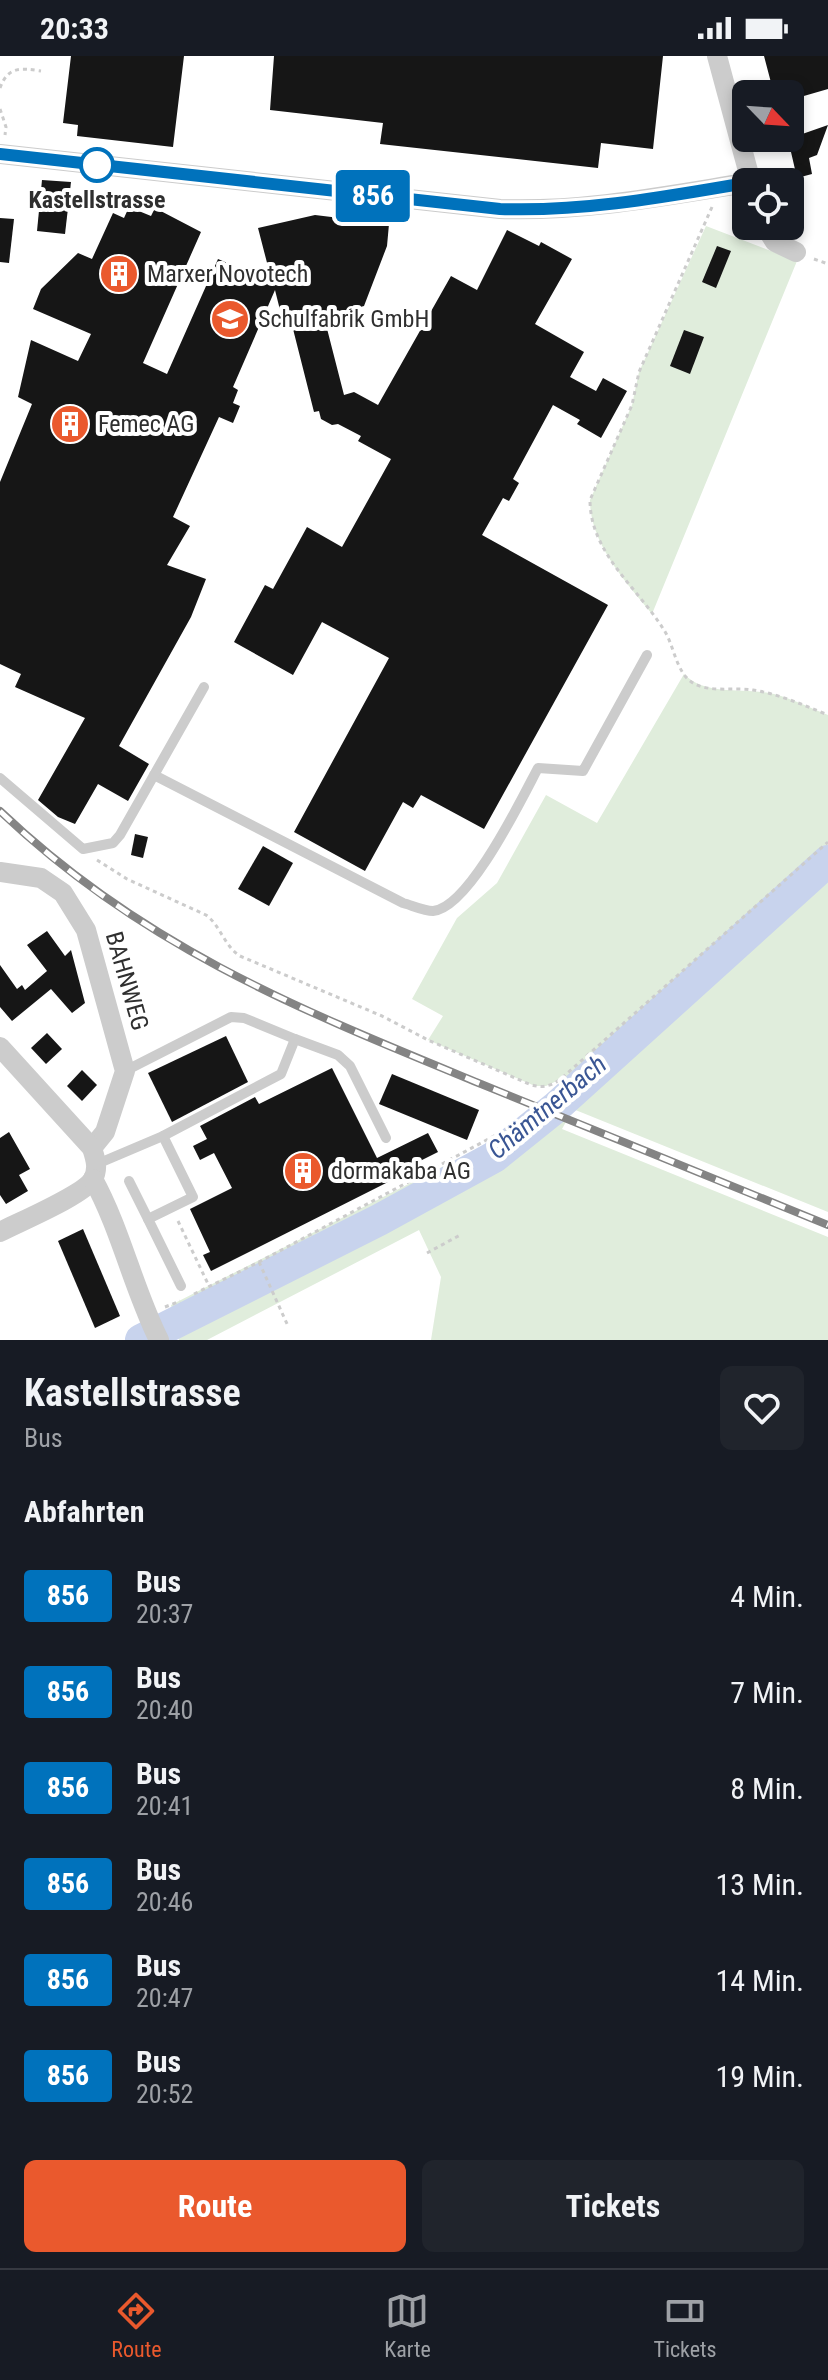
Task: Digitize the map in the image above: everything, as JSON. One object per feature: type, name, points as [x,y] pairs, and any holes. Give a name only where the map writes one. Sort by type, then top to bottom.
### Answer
[{"type":"street","points":[[717,56],[740,168]]},
{"type":"street","points":[[1,154],[515,210],[602,206],[732,190]]},
{"type":"street","points":[[774,240],[796,252]]},
{"type":"street","name":"BAHNWEG","points":[[0,872],[41,878],[63,893],[86,930],[125,1071]]},
{"type":"street","points":[[0,1047],[94,1164],[146,1314],[159,1340]]},
{"type":"street","points":[[0,1232],[80,1191],[94,1164],[125,1071]]},
{"type":"lane","points":[[154,775],[403,903],[433,911],[454,902],[480,872],[538,768],[583,771],[647,655]]},
{"type":"lane","points":[[0,778],[83,849],[106,845],[120,835],[204,687]]},
{"type":"lane","points":[[125,1071],[231,1017],[244,1018],[338,1055],[350,1066],[386,1138]]},
{"type":"lane","points":[[94,1164],[163,1136],[281,1074],[295,1039]]},
{"type":"lane","points":[[148,1219],[193,1197],[163,1136]]},
{"type":"lane","points":[[129,1181],[181,1286]]},
{"type":"path","points":[[0,88],[7,75],[19,68],[41,71]]},
{"type":"path","points":[[0,109],[6,127],[1,154]]},
{"type":"path","points":[[716,199],[639,372],[632,405],[590,500],[590,516],[594,530],[631,588],[665,630],[684,674],[692,683],[775,695],[828,715]]},
{"type":"path","points":[[83,849],[105,867],[127,879],[206,915],[228,946],[240,956],[535,1086],[546,1086],[563,1077],[828,842]]},
{"type":"path","points":[[146,1314],[259,1262],[509,1128],[534,1120],[562,1090],[563,1077]]},
{"type":"path","points":[[172,1208],[209,1286]]},
{"type":"path","points":[[427,1253],[462,1234]]},
{"type":"path","points":[[259,1262],[288,1326]]},
{"type":"green space","points":[[706,226],[732,236],[732,240],[742,240],[797,261],[652,614],[611,562],[596,532],[590,500],[632,405],[639,372]]},
{"type":"green space","points":[[684,674],[703,686],[774,694],[828,715],[828,1212],[573,1109],[562,1129],[828,1237],[828,1340],[431,1340],[441,1277],[419,1230],[207,1340],[179,1340],[171,1305],[534,1120],[553,1102],[563,1078],[546,1086],[535,1086],[428,1040],[443,1016],[412,999],[457,918],[497,883],[546,795],[597,823]]},
{"type":"building","points":[[71,56],[184,56],[173,147],[77,136],[78,125],[63,123]]},
{"type":"building","points":[[274,56],[663,56],[653,149],[601,143],[598,168],[380,144],[383,123],[270,110]]},
{"type":"building","points":[[764,56],[828,56],[828,89],[804,96],[804,80],[770,80]]},
{"type":"building","points":[[828,125],[817,155],[809,158],[812,174],[804,176],[804,168],[795,168],[791,152],[804,152],[804,133]]},
{"type":"building","points":[[42,180],[71,182],[65,234],[37,231]]},
{"type":"building","points":[[129,207],[151,216],[155,208],[201,232],[143,363],[167,374],[218,259],[272,282],[258,228],[315,215],[389,224],[387,246],[364,306],[324,317],[344,395],[354,392],[378,405],[451,276],[477,290],[507,230],[539,246],[541,242],[572,259],[535,324],[584,352],[570,377],[596,391],[603,378],[627,391],[601,438],[577,424],[580,420],[553,405],[513,479],[519,483],[509,501],[503,498],[482,535],[608,605],[484,829],[421,795],[413,808],[403,802],[365,871],[294,832],[389,658],[322,622],[293,675],[234,642],[265,585],[273,589],[307,527],[342,547],[391,459],[358,441],[361,436],[338,424],[332,425],[321,419],[319,411],[314,412],[292,325],[287,326],[284,312],[281,314],[275,290],[233,387],[238,390],[233,403],[240,406],[233,423],[219,417],[173,517],[190,526],[167,565],[206,579],[191,617],[119,746],[149,764],[128,801],[98,784],[75,824],[58,817],[38,800],[85,718],[15,687],[21,674],[0,664],[0,482],[32,404],[18,397],[31,340],[78,361],[91,334],[33,309],[41,289],[78,253],[92,259],[113,213],[124,218]]},
{"type":"building","points":[[0,218],[14,219],[9,263],[0,262]]},
{"type":"building","points":[[717,246],[731,251],[716,288],[702,282]]},
{"type":"building","points":[[684,330],[704,337],[690,374],[670,366]]},
{"type":"building","points":[[135,834],[148,837],[143,858],[131,855]]},
{"type":"building","points":[[263,846],[293,863],[269,906],[238,889]]},
{"type":"building","points":[[47,931],[65,956],[71,950],[85,1003],[72,1013],[51,989],[12,1021],[0,1007],[0,965],[17,989],[22,985],[25,990],[47,971],[27,945]]},
{"type":"building","points":[[47,1033],[62,1049],[46,1064],[31,1048]]},
{"type":"building","points":[[226,1036],[248,1082],[172,1122],[148,1073]]},
{"type":"building","name":"dormakaba AG","points":[[332,1068],[377,1158],[428,1133],[438,1152],[396,1173],[398,1177],[211,1271],[203,1255],[210,1252],[190,1209],[232,1188],[214,1153],[200,1160],[193,1146],[207,1139],[200,1126],[255,1097],[259,1104]]},
{"type":"building","points":[[82,1070],[97,1085],[82,1101],[67,1086]]},
{"type":"building","points":[[392,1074],[479,1110],[467,1140],[379,1104]]},
{"type":"building","points":[[9,1132],[30,1169],[19,1175],[28,1191],[6,1204],[0,1195],[0,1138]]},
{"type":"building","points":[[83,1229],[120,1316],[95,1328],[58,1241]]},
{"type":"waterway","name":"Chämtnerbach","points":[[141,1340],[379,1220],[494,1157],[555,1108],[828,861]]},
{"type":"railway","points":[[0,811],[55,859],[111,901],[227,971],[415,1057],[828,1225]]},
{"type":"bus line","name":"856","points":[[0,154],[393,199],[544,211],[602,206],[732,185]]},
{"type":"place","name":"Kastellstrasse","points":[[97,165]]},
{"type":"place","name":"Marxer Novotech","points":[[119,274]]},
{"type":"place","name":"Schulfabrik GmbH","points":[[230,319]]},
{"type":"place","name":"Femec AG","points":[[70,424]]},
{"type":"place","name":"dormakaba AG","points":[[303,1171]]}]
